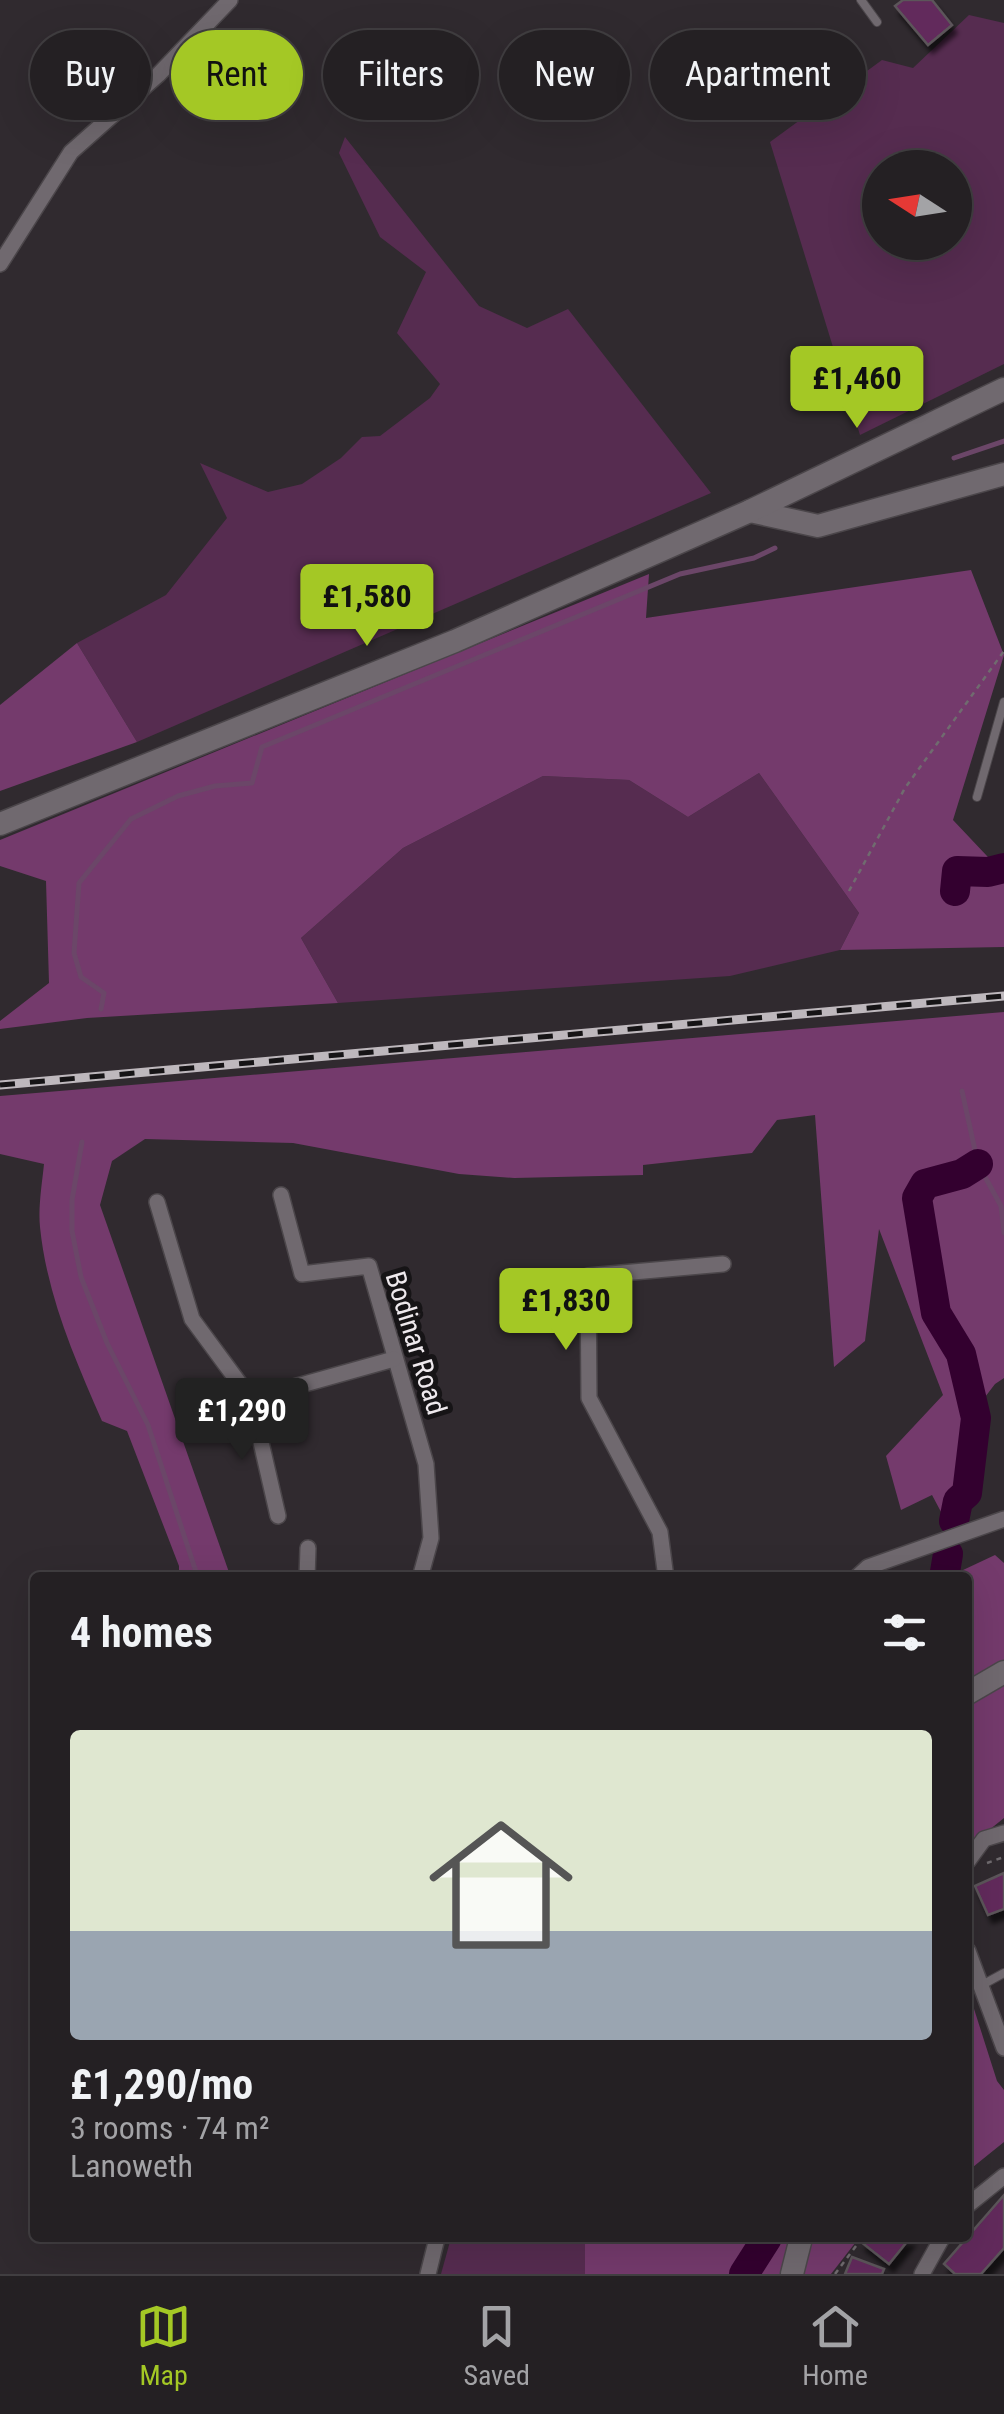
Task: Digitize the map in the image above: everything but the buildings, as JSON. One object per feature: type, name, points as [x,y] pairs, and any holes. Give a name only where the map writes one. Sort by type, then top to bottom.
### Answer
[{"type":"main road","points":[[0,824],[455,642],[750,511],[1004,389]]},
{"type":"main road","points":[[750,511],[818,526],[1004,474]]},
{"type":"main road","points":[[972,1691],[1004,1672]]},
{"type":"main road","points":[[792,2274],[800,2242]]},
{"type":"street","points":[[0,264],[71,152],[158,75],[230,0]]},
{"type":"street","name":"Bodinar Road","points":[[281,1195],[302,1274],[368,1266],[426,1464],[431,1538],[422,1572]]},
{"type":"street","points":[[157,1202],[192,1319],[251,1400],[278,1516]]},
{"type":"street","points":[[665,1572],[660,1532],[589,1398],[588,1276],[723,1264]]},
{"type":"street","points":[[251,1400],[394,1358]]},
{"type":"street","points":[[863,1572],[1004,1519]]},
{"type":"street","points":[[307,1572],[308,1548]]},
{"type":"street","points":[[972,1856],[984,1839],[1004,1833]]},
{"type":"street","points":[[972,1963],[1004,2048]]},
{"type":"street","points":[[972,2202],[1004,2176]]},
{"type":"street","points":[[428,2274],[436,2242]]},
{"type":"street","points":[[922,2274],[940,2242]]},
{"type":"lane","points":[[860,0],[877,22]]},
{"type":"lane","points":[[977,797],[1004,702]]},
{"type":"lane","points":[[979,1987],[1004,1973]]},
{"type":"path","points":[[849,891],[905,788],[1004,650]]},
{"type":"path","points":[[835,2274],[859,2242]]},
{"type":"shaded area","points":[[969,15],[1004,23],[1004,364],[860,435],[770,142],[800,120],[866,120],[866,72],[882,60],[913,68]]},
{"type":"shaded area","points":[[345,137],[479,306],[527,328],[568,309],[711,493],[137,742],[77,643],[166,595],[227,518],[200,463],[268,492],[302,484],[341,458],[362,437],[380,436],[430,398],[440,384],[397,333],[426,272],[380,237],[339,153]]},
{"type":"shaded area","points":[[971,570],[1004,655],[953,820],[1004,874],[1004,947],[840,950],[859,913],[759,773],[688,817],[629,780],[543,776],[403,848],[301,938],[338,1003],[87,1018],[0,1029],[0,1021],[49,983],[46,881],[0,866],[0,840],[649,574],[646,618]]},
{"type":"shaded area","points":[[77,643],[137,742],[0,791],[0,705]]},
{"type":"shaded area","points":[[759,773],[859,913],[840,950],[730,976],[338,1003],[301,938],[403,848],[543,776],[629,780],[688,817]]},
{"type":"shaded area","points":[[1004,1012],[1004,1378],[982,1401],[964,1516],[948,1525],[932,1495],[901,1510],[886,1456],[943,1395],[879,1229],[865,1341],[834,1367],[815,1115],[777,1120],[752,1153],[643,1165],[643,1175],[514,1178],[459,1174],[293,1143],[145,1139],[112,1161],[100,1205],[229,1572],[179,1572],[127,1431],[102,1421],[64,1327],[49,1278],[40,1227],[44,1164],[0,1154],[0,1096]]},
{"type":"shaded area","points":[[995,1555],[1004,1563],[1004,1818],[972,1844],[972,1572],[959,1572]]},
{"type":"shaded area","points":[[972,2003],[997,2081],[1004,2090],[1004,2142],[972,2168]]},
{"type":"shaded area","points":[[450,2242],[585,2242],[585,2274],[441,2274]]},
{"type":"shaded area","points":[[585,2242],[856,2242],[831,2274],[585,2274]]},
{"type":"waterway","points":[[954,458],[1004,441]]},
{"type":"waterway","points":[[101,1009],[104,993],[81,977],[74,953],[79,883],[131,819],[178,796],[215,786],[252,783],[262,747],[680,574],[754,558],[775,548]]},
{"type":"waterway","points":[[955,891],[957,871],[1004,868]]},
{"type":"waterway","points":[[962,1091],[978,1164],[1001,1206],[1004,1233]]},
{"type":"waterway","points":[[82,1142],[72,1200],[72,1231],[81,1277],[107,1343],[148,1425],[196,1572]]},
{"type":"waterway","points":[[954,1521],[958,1501],[967,1493],[976,1418],[961,1354],[936,1313],[917,1198],[925,1184],[962,1174],[978,1164]]},
{"type":"waterway","points":[[945,1572],[948,1554]]},
{"type":"waterway","points":[[744,2274],[764,2242]]},
{"type":"railway","points":[[0,1085],[1004,996]]}]
